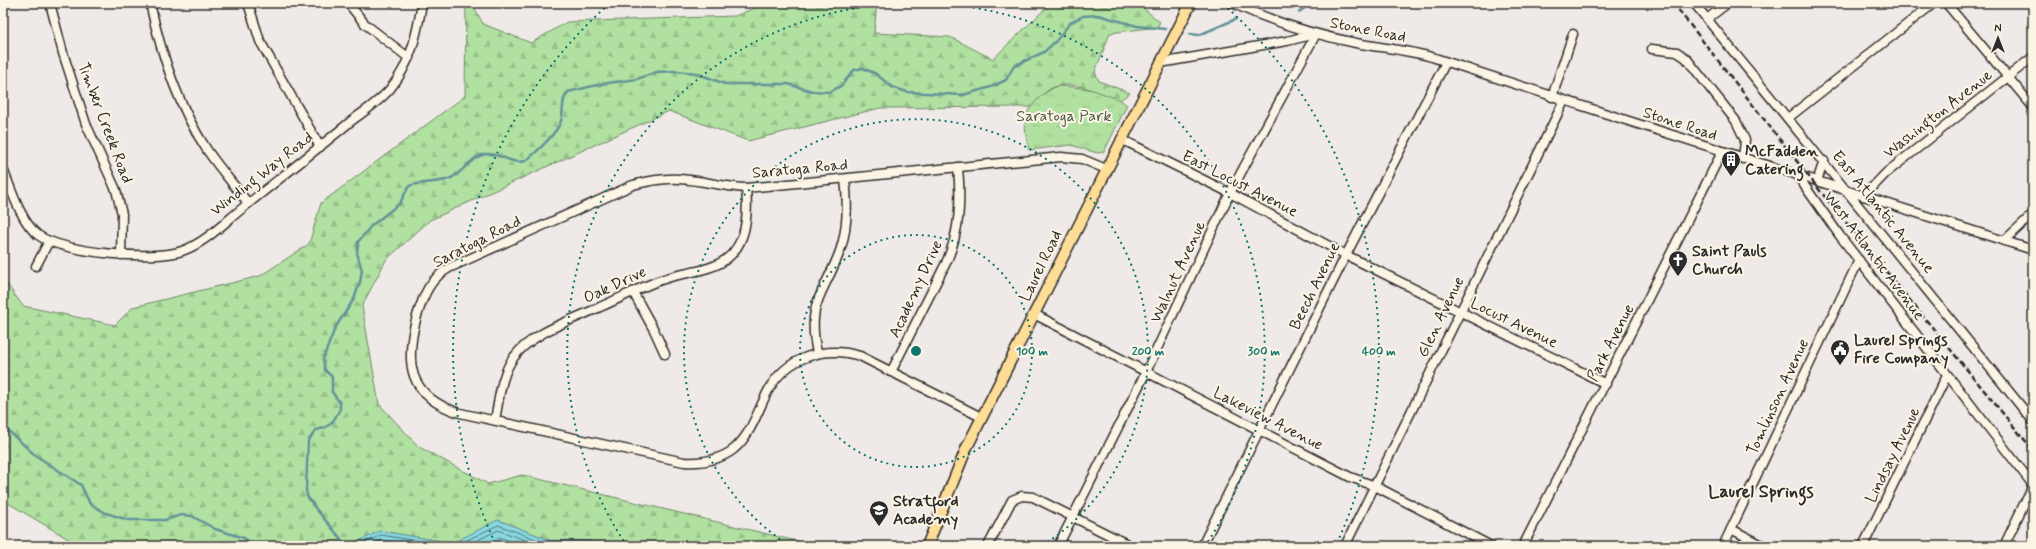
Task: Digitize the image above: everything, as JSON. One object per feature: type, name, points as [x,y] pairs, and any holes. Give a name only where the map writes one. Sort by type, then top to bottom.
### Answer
[{"type":"main road","name":"Laurel Road","points":[[927,546],[966,447],[1191,3]]},
{"type":"street","name":"Timber Creek Road","points":[[50,3],[63,53],[86,124],[116,190],[122,214],[120,255]]},
{"type":"street","points":[[150,3],[165,60],[182,105],[207,150],[248,203]]},
{"type":"street","points":[[248,3],[260,41],[320,147]]},
{"type":"street","points":[[348,3],[365,24],[409,58]]},
{"type":"street","name":"Winding Way Road","points":[[3,169],[28,225],[38,235],[49,241],[74,248],[120,255],[156,256],[181,252],[194,246],[390,90],[409,58],[418,29],[422,3]]},
{"type":"street","name":"Stone Road","points":[[1232,3],[1272,21],[1316,34],[1355,43],[1421,54],[1743,159],[1848,190],[2033,250]]},
{"type":"street","name":"East Atlantic Avenue","points":[[1694,3],[1848,190],[2033,421]]},
{"type":"street","points":[[1707,19],[1728,3]]},
{"type":"street","points":[[1788,118],[1934,3]]},
{"type":"street","points":[[1946,3],[2033,107]]},
{"type":"street","name":"Stone Road","points":[[1160,63],[1287,41],[1316,34]]},
{"type":"street","name":"Walnut Avenue","points":[[1058,546],[1146,372],[1230,193],[1316,34]]},
{"type":"street","points":[[1552,97],[1573,34]]},
{"type":"street","points":[[1652,49],[1677,52],[1686,58],[1736,121],[1745,140],[1743,159]]},
{"type":"street","name":"Washington Avenue","points":[[1864,196],[1886,173],[2033,57]]},
{"type":"street","name":"Beech Avenue","points":[[1202,546],[1346,254],[1446,62]]},
{"type":"street","name":"Glen Avenue","points":[[1345,546],[1459,311],[1564,101]]},
{"type":"street","name":"East Locust Avenue","points":[[1121,139],[1230,193],[1346,254]]},
{"type":"street","name":"Park Avenue","points":[[1523,546],[1722,152]]},
{"type":"street","name":"Saratoga Road","points":[[981,417],[853,354],[834,351],[817,353],[797,362],[777,378],[770,387],[742,441],[729,452],[709,460],[696,462],[677,461],[460,413],[439,405],[424,393],[413,376],[410,364],[412,338],[423,299],[435,278],[451,267],[633,185],[656,180],[680,179],[727,187],[746,188],[1061,157],[1082,159],[1106,169]]},
{"type":"street","points":[[1817,181],[1824,161]]},
{"type":"street","name":"Academy Drive","points":[[891,372],[946,263],[953,244],[959,221],[960,202],[958,167]]},
{"type":"street","name":"West Atlantic Avenue","points":[[1797,175],[1859,260],[2033,485]]},
{"type":"street","points":[[817,353],[814,330],[815,306],[842,243],[847,212],[845,179]]},
{"type":"street","name":"Oak Drive","points":[[495,420],[507,369],[523,346],[541,335],[633,292],[669,277],[708,268],[729,255],[737,245],[746,227],[748,211],[746,188]]},
{"type":"street","points":[[2004,241],[2033,214]]},
{"type":"street","points":[[36,266],[49,241]]},
{"type":"street","name":"Locust Avenue","points":[[1346,254],[1606,384]]},
{"type":"street","name":"Tomlinson Avenue","points":[[1723,546],[1859,260]]},
{"type":"street","points":[[633,292],[654,330],[665,354]]},
{"type":"street","name":"Lakeview Avenue","points":[[1034,314],[1350,477],[1375,486],[1491,546]]},
{"type":"street","name":"Lindsay Avenue","points":[[1863,546],[1947,375]]},
{"type":"street","points":[[2004,546],[2033,485]]},
{"type":"street","points":[[988,546],[1012,500],[1022,496],[1033,497],[1131,546]]},
{"type":"street","points":[[1731,529],[1764,546]]},
{"type":"green space","points":[[466,3],[472,3],[483,24],[531,43],[567,22],[735,16],[767,3],[877,3],[874,33],[950,37],[993,59],[1051,3],[1137,3],[1160,22],[1157,27],[1110,33],[1095,72],[1099,81],[1130,93],[1120,100],[1089,89],[1072,85],[1064,85],[1049,89],[1031,107],[880,108],[748,141],[669,111],[430,220],[386,260],[362,306],[379,404],[419,447],[488,484],[522,475],[817,546],[602,546],[589,541],[552,541],[498,520],[453,543],[380,531],[349,546],[80,546],[3,500],[3,279],[23,306],[115,325],[133,307],[260,276],[309,244],[321,203],[465,96]]},
{"type":"green space","name":"Saratoga Park","points":[[1057,86],[1094,90],[1112,96],[1127,105],[1104,152],[1097,153],[1071,145],[1029,150],[1025,128],[1028,112],[1038,98]]},
{"type":"water","points":[[498,520],[552,541],[589,541],[602,546],[349,546],[380,531],[453,543]]},
{"type":"waterway","points":[[1299,12],[1311,3]]},
{"type":"waterway","points":[[347,546],[307,496],[308,441],[316,430],[324,428],[332,423],[340,409],[340,403],[332,392],[332,377],[325,370],[323,359],[335,328],[354,299],[360,282],[362,270],[357,253],[358,242],[371,226],[400,203],[409,186],[451,178],[460,172],[472,160],[482,155],[492,154],[515,161],[525,161],[545,143],[559,126],[562,117],[564,98],[568,92],[601,84],[637,79],[657,72],[676,71],[696,73],[725,84],[788,84],[812,91],[829,92],[841,86],[854,70],[863,68],[876,74],[892,87],[907,92],[963,95],[991,87],[1006,80],[1014,66],[1044,52],[1056,41],[1070,23],[1083,16],[1098,15],[1137,26],[1165,29]]},
{"type":"waterway","points":[[1190,34],[1199,35],[1236,19]]},
{"type":"waterway","points":[[3,426],[35,455],[81,485],[90,504],[106,513],[128,520],[165,520],[181,515],[192,516],[215,529],[244,538],[254,546]]},
{"type":"railway","points":[[1673,3],[1821,192],[2033,450]]},
{"type":"place","name":"McFadden Catering","points":[[1731,177]]},
{"type":"place","name":"Saint Pauls Church","points":[[1678,277]]},
{"type":"place","name":"Laurel Springs Fire Company","points":[[1840,366]]},
{"type":"place","name":"Stratford Academy","points":[[879,527]]},
{"type":"district","name":"Laurel Springs","points":[[1761,492]]}]
